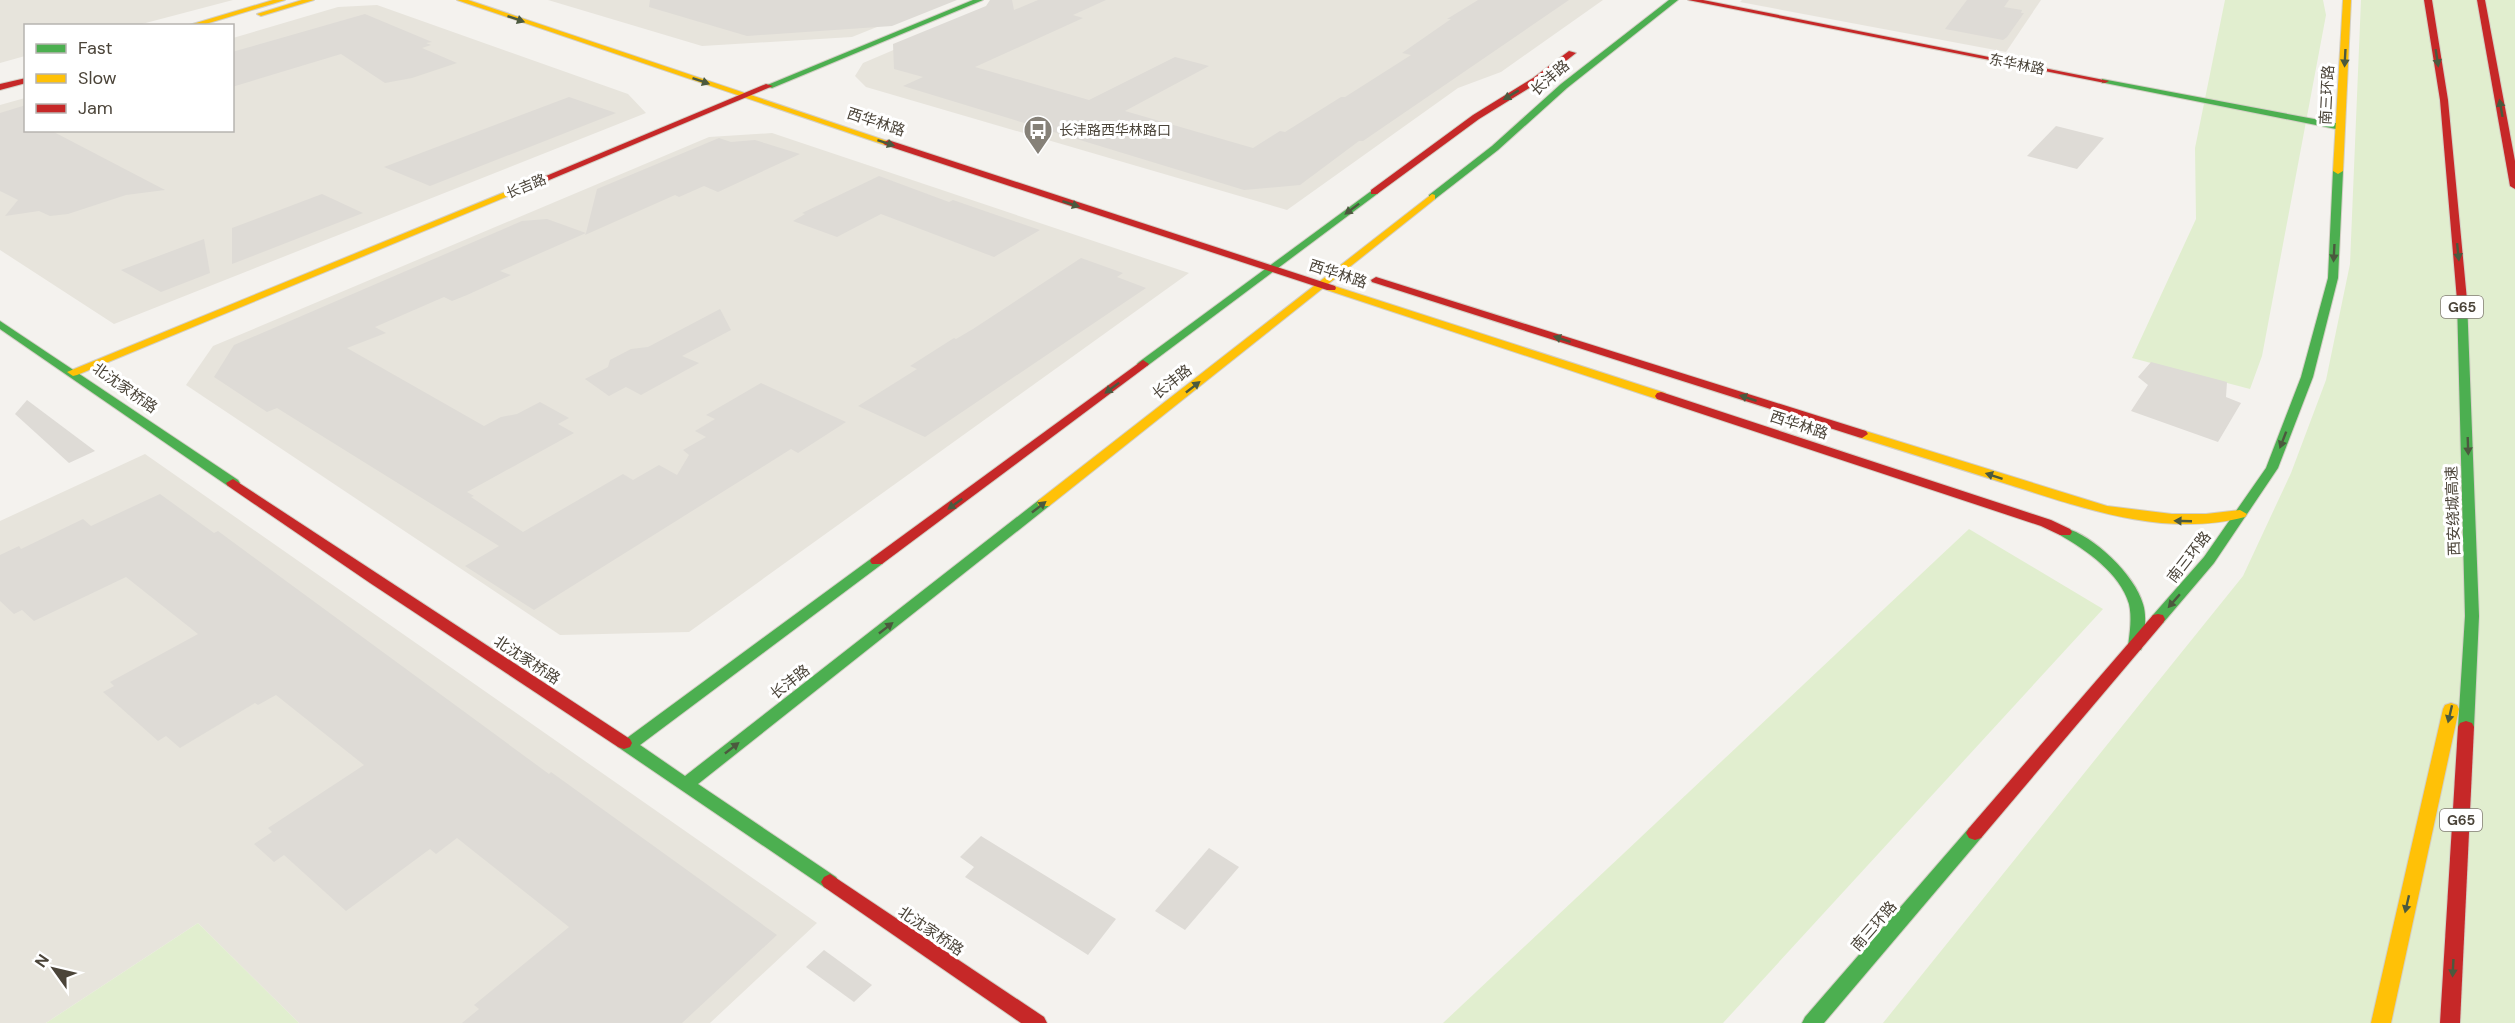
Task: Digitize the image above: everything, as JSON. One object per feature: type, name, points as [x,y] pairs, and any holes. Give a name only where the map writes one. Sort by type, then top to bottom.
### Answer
[{"type":"main road","points":[[196,24],[281,0]]},
{"type":"main road","points":[[226,24],[310,0]]},
{"type":"main road","name":"西华林路","points":[[461,0],[745,96],[2063,530],[2094,549],[2109,564],[2135,599],[2138,617],[2136,646]]},
{"type":"main road","points":[[505,0],[527,7]]},
{"type":"main road","name":"长吉路","points":[[73,372],[979,0]]},
{"type":"main road","name":"长沣路","points":[[687,784],[1321,286],[1353,273],[1564,86],[1674,0]]},
{"type":"main road","name":"东华林路","points":[[1692,0],[2341,127]]},
{"type":"main road","name":"南三环路","points":[[1812,1023],[2209,560],[2272,468],[2307,377],[2333,278],[2348,0]]},
{"type":"main road","name":"西安绕城高速","points":[[2428,0],[2444,100],[2461,281],[2472,616],[2450,1023]]},
{"type":"main road","points":[[2481,0],[2515,186]]},
{"type":"main road","points":[[2486,21],[2505,60]]},
{"type":"main road","name":"长沣路","points":[[627,746],[1271,269],[1284,253],[1476,117],[1536,80],[1582,46]]},
{"type":"main road","points":[[0,78],[24,72]]},
{"type":"main road","points":[[750,78],[794,92]]},
{"type":"main road","points":[[0,87],[24,81]]},
{"type":"main road","name":"西华林路","points":[[1284,253],[2086,505],[2127,515],[2176,520],[2215,520],[2240,514]]},
{"type":"main road","name":"北沈家桥路","points":[[0,324],[375,580],[687,784],[1037,1023]]},
{"type":"main road","points":[[2380,1023],[2472,616]]},
{"type":"shaded area","points":[[0,0],[233,0],[142,24],[24,24],[24,56],[0,63]]},
{"type":"shaded area","points":[[548,0],[944,0],[852,37],[702,46]]},
{"type":"shaded area","points":[[1011,0],[1603,0],[1501,72],[1458,88],[1287,210],[866,87],[855,76],[863,63]]},
{"type":"shaded area","points":[[1742,0],[2041,0],[2006,52],[1740,2]]},
{"type":"shaded area","points":[[377,5],[628,94],[646,113],[114,324],[0,250],[0,105],[24,98],[24,132],[234,132],[234,38],[338,7]]},
{"type":"shaded area","points":[[772,133],[1189,273],[689,632],[560,635],[186,385],[213,346],[709,137]]},
{"type":"shaded area","points":[[145,454],[817,923],[710,1023],[299,1023],[198,923],[46,1023],[0,1023],[0,521]]},
{"type":"green space","points":[[2225,0],[2323,0],[2326,15],[2262,356],[2250,389],[2132,358],[2196,219],[2195,148]]},
{"type":"green space","points":[[2361,0],[2515,0],[2515,1023],[1883,1023],[2243,576],[2291,473],[2326,380],[2350,264]]},
{"type":"green space","points":[[1969,529],[2103,609],[1723,1023],[1443,1023]]},
{"type":"green space","points":[[198,923],[299,1023],[46,1023]]},
{"type":"building","points":[[650,0],[957,0],[892,26],[747,36],[649,7]]},
{"type":"building","points":[[990,0],[1012,0],[1014,10],[1038,0],[1106,0],[1073,15],[1083,18],[975,67],[1089,100],[1175,57],[1209,66],[1125,111],[1253,148],[1280,131],[1285,132],[1341,97],[1345,97],[1411,55],[1402,53],[1451,19],[1447,19],[1478,0],[1569,0],[1363,141],[1359,141],[1300,185],[1244,190],[903,86],[923,77],[894,69],[893,44],[986,6]]},
{"type":"building","points":[[1967,0],[2009,0],[2004,7],[2022,10],[2021,13],[2024,13],[2003,40],[1945,29]]},
{"type":"building","points":[[365,14],[432,42],[426,43],[431,45],[422,48],[457,63],[412,78],[385,83],[341,54],[234,86],[234,51]]},
{"type":"building","points":[[569,97],[616,113],[430,186],[384,167]]},
{"type":"building","points":[[24,106],[24,132],[54,132],[165,190],[126,195],[68,214],[50,216],[39,211],[5,216],[18,200],[0,191],[0,113]]},
{"type":"building","points":[[2056,126],[2104,138],[2077,169],[2027,156]]},
{"type":"building","points":[[719,138],[731,142],[755,140],[800,154],[718,192],[704,186],[679,197],[675,195],[585,235],[597,189]]},
{"type":"building","points":[[879,176],[949,202],[953,200],[1040,230],[994,257],[881,214],[837,237],[793,221],[805,214],[802,213]]},
{"type":"building","points":[[322,194],[363,213],[232,264],[232,228]]},
{"type":"building","points":[[547,219],[586,233],[500,271],[511,275],[467,295],[452,301],[444,297],[375,327],[386,333],[347,348],[484,426],[501,417],[517,414],[540,402],[569,418],[558,424],[574,433],[467,492],[474,496],[471,497],[523,532],[623,474],[633,480],[659,465],[677,475],[689,455],[683,450],[706,437],[695,431],[715,419],[706,415],[761,383],[846,422],[798,453],[791,449],[534,610],[465,566],[499,546],[277,408],[267,412],[214,377],[234,345],[522,221]]},
{"type":"building","points":[[204,239],[210,273],[161,292],[121,270]]},
{"type":"building","points":[[1081,258],[1123,273],[1117,277],[1146,288],[925,437],[858,406],[917,369],[910,366],[954,338],[973,329]]},
{"type":"building","points":[[720,309],[731,330],[682,356],[699,363],[641,395],[626,387],[609,396],[585,379],[608,367],[610,360],[631,349],[648,347]]},
{"type":"building","points":[[2151,362],[2227,382],[2226,397],[2241,403],[2218,442],[2131,411],[2148,385],[2138,377]]},
{"type":"building","points":[[27,400],[95,451],[69,463],[15,414]]},
{"type":"building","points":[[160,494],[214,533],[218,531],[549,774],[551,772],[777,935],[682,1023],[462,1023],[479,1009],[474,1005],[569,927],[457,838],[436,854],[430,849],[346,911],[284,855],[274,862],[254,844],[272,832],[268,828],[364,765],[276,695],[258,705],[255,703],[180,748],[166,736],[158,741],[103,692],[114,686],[110,682],[198,634],[126,577],[34,621],[22,610],[14,614],[0,601],[0,555],[19,546],[21,549],[83,519],[91,526]]},
{"type":"building","points":[[981,836],[1116,919],[1088,955],[965,877],[974,867],[960,857]]},
{"type":"building","points":[[1209,848],[1239,867],[1185,930],[1155,911]]},
{"type":"building","points":[[824,950],[872,985],[854,1002],[806,967]]},
{"type":"traffic: fast","points":[[769,86],[979,0]]},
{"type":"traffic: fast","points":[[1432,197],[1495,148],[1564,86],[1674,0]]},
{"type":"traffic: fast","points":[[2105,81],[2341,127]]},
{"type":"traffic: fast","points":[[2158,619],[2209,560],[2272,468],[2307,377],[2333,278],[2338,171]]},
{"type":"traffic: fast","points":[[1143,364],[1374,192]]},
{"type":"traffic: fast","points":[[2462,300],[2472,616],[2466,727]]},
{"type":"traffic: fast","points":[[0,324],[233,483]]},
{"type":"traffic: fast","points":[[686,784],[1044,503]]},
{"type":"traffic: fast","points":[[2065,532],[2085,544],[2107,562],[2132,593],[2137,609],[2136,646]]},
{"type":"traffic: fast","points":[[627,746],[877,561]]},
{"type":"traffic: fast","points":[[624,743],[830,882]]},
{"type":"traffic: fast","points":[[1812,1023],[1975,833]]},
{"type":"traffic: slow","points":[[196,24],[281,0]]},
{"type":"traffic: slow","points":[[261,14],[310,0]]},
{"type":"traffic: slow","points":[[461,0],[888,143]]},
{"type":"traffic: slow","points":[[2338,171],[2347,0]]},
{"type":"traffic: slow","points":[[73,372],[520,189]]},
{"type":"traffic: slow","points":[[1044,503],[1432,197]]},
{"type":"traffic: slow","points":[[1331,288],[1661,396]]},
{"type":"traffic: slow","points":[[1862,434],[2105,510],[2172,519],[2240,514]]},
{"type":"traffic: slow","points":[[2381,1023],[2451,709]]},
{"type":"traffic: jam","points":[[1692,0],[2105,81]]},
{"type":"traffic: jam","points":[[2428,0],[2444,100],[2462,300]]},
{"type":"traffic: jam","points":[[2481,0],[2515,186]]},
{"type":"traffic: jam","points":[[1374,192],[1476,117],[1536,80],[1572,53]]},
{"type":"traffic: jam","points":[[0,87],[24,81]]},
{"type":"traffic: jam","points":[[520,189],[769,86]]},
{"type":"traffic: jam","points":[[888,143],[1331,288]]},
{"type":"traffic: jam","points":[[1376,280],[1862,434]]},
{"type":"traffic: jam","points":[[877,561],[1143,364]]},
{"type":"traffic: jam","points":[[1661,396],[2046,523],[2065,532]]},
{"type":"traffic: jam","points":[[233,483],[375,580],[624,743]]},
{"type":"traffic: jam","points":[[1975,833],[2158,619]]},
{"type":"traffic: jam","points":[[2450,1023],[2466,727]]},
{"type":"traffic: jam","points":[[830,882],[1037,1023]]},
{"type":"place","name":"长沣路西华林路口","points":[[1038,156]]}]
